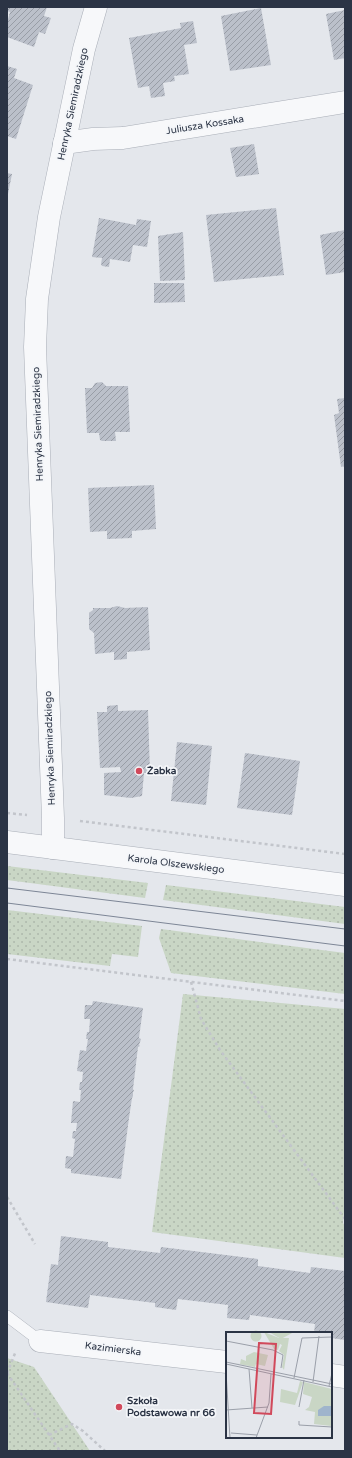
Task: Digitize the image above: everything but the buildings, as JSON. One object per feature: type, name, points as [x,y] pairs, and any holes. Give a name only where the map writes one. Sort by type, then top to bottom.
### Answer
[{"type":"street","name":"Henryka Siemiradzkiego","points":[[53,848],[35,347],[37,300],[49,217],[84,49],[96,7]]},
{"type":"street","name":"Juliusza Kossaka","points":[[64,143],[93,139],[123,138],[345,102]]},
{"type":"street","name":"Karola Olszewskiego","points":[[7,842],[345,885]]},
{"type":"street","name":"Kazimierska","points":[[40,1341],[226,1362]]},
{"type":"street","points":[[332,1375],[345,1377]]},
{"type":"lane","name":"Kazimierska","points":[[7,1316],[40,1341]]},
{"type":"path","points":[[72,820],[345,854]]},
{"type":"path","points":[[7,959],[345,1001]]},
{"type":"path","points":[[191,982],[202,1019],[220,1050],[345,1219]]},
{"type":"path","points":[[7,1197],[34,1244]]},
{"type":"path","points":[[7,1373],[60,1451]]},
{"type":"path","points":[[49,1434],[72,1424],[83,1431],[106,1451]]},
{"type":"green space","points":[[7,866],[148,883],[145,898],[7,880]]},
{"type":"green space","points":[[166,885],[345,907],[345,924],[163,900]]},
{"type":"green space","points":[[7,910],[142,926],[138,957],[112,954],[110,966],[7,954]]},
{"type":"green space","points":[[161,929],[345,953],[345,994],[171,973],[159,938]]},
{"type":"green space","points":[[183,994],[345,1009],[345,1212],[344,1211],[343,1223],[345,1226],[345,1258],[152,1232]]},
{"type":"green space","points":[[7,1358],[34,1367],[90,1451],[7,1451]]},
{"type":"tram line","points":[[7,888],[345,929]]},
{"type":"tram line","points":[[7,903],[345,946]]},
{"type":"place","name":"Żabka","points":[[139,771]]},
{"type":"place","name":"Szkoła Podstawowa nr 66","points":[[119,1407]]}]
